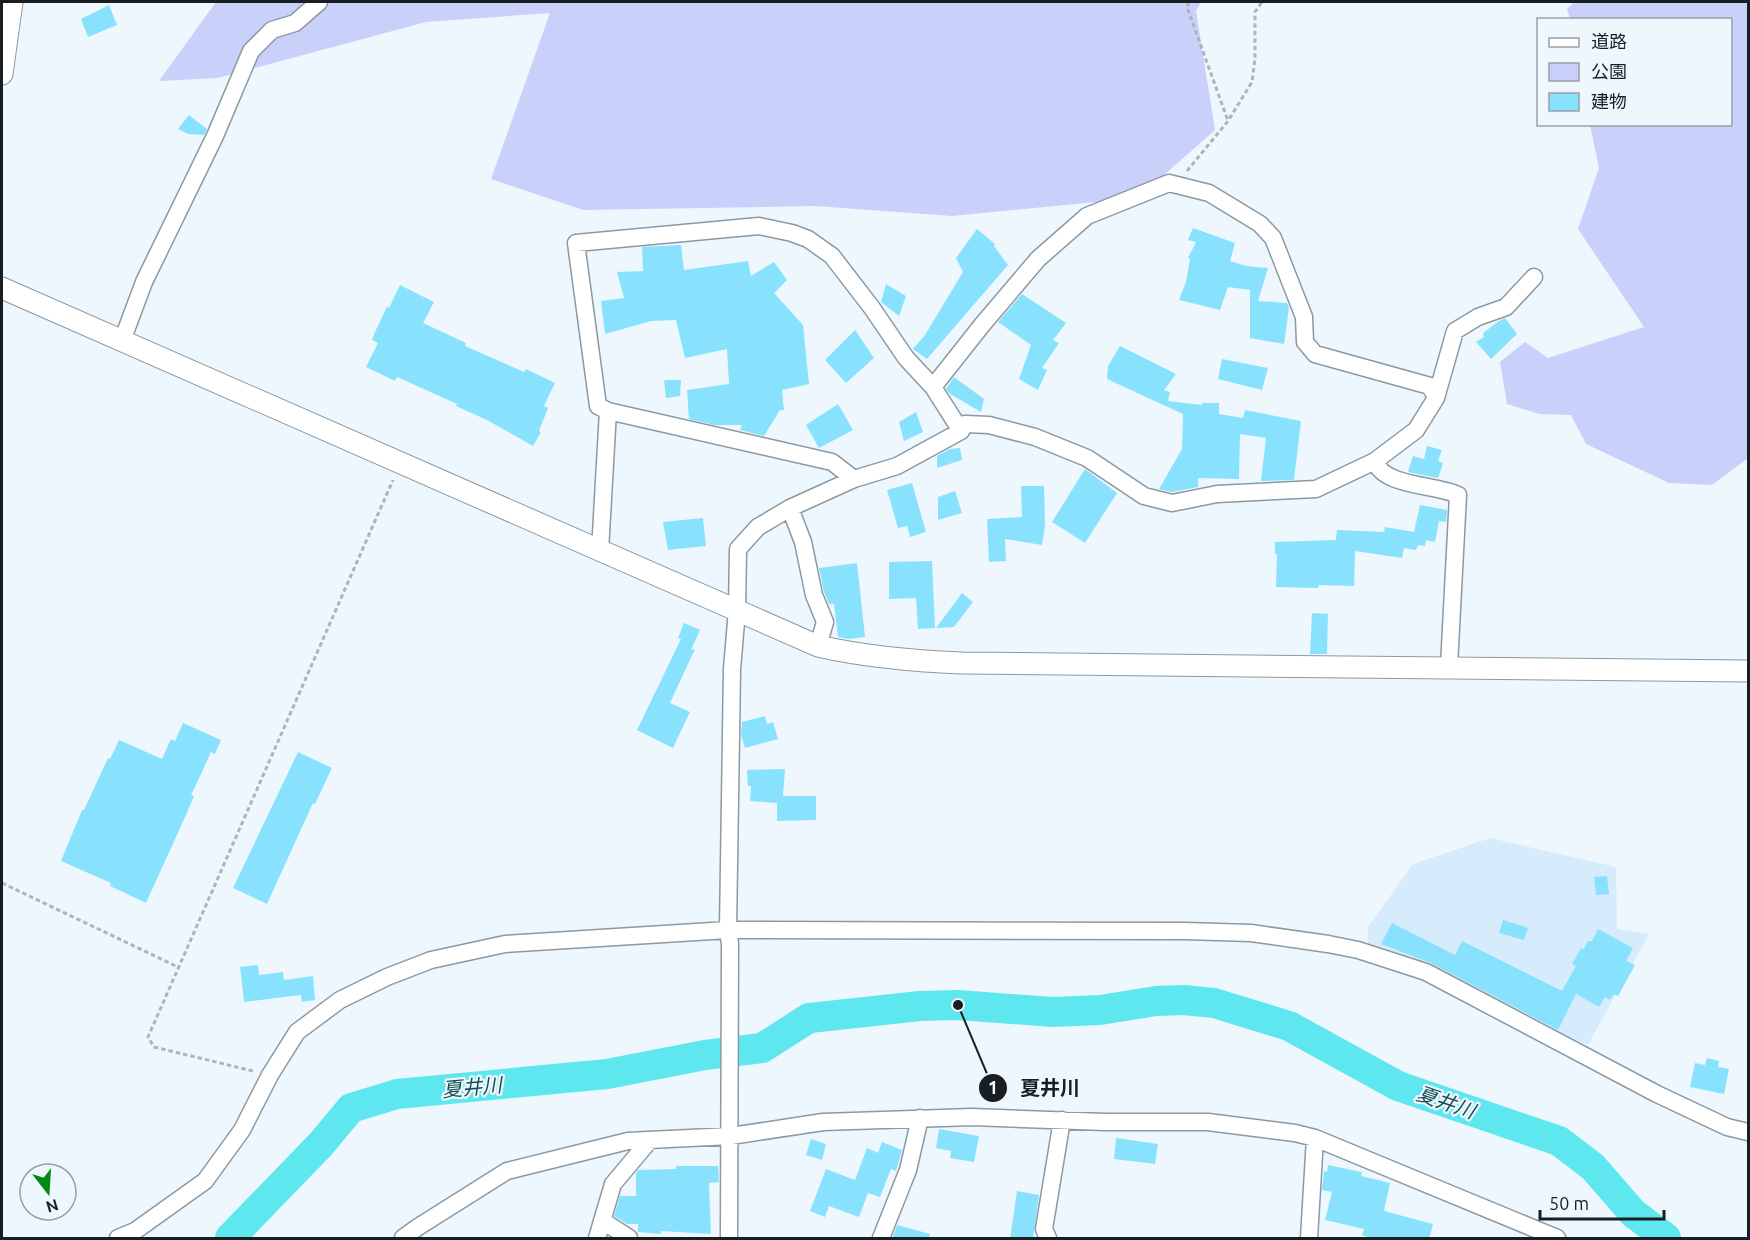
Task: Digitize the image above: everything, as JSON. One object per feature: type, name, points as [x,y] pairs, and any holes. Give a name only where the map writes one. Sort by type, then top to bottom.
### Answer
[{"type":"street","points":[[2,74],[12,2]]},
{"type":"street","points":[[122,341],[144,282],[225,115],[251,51],[272,30],[295,23],[320,2]]},
{"type":"street","points":[[933,387],[1038,259],[1087,216],[1169,183],[1209,193],[1260,224],[1274,237],[1304,317],[1305,342],[1315,354],[1430,386],[1436,398]]},
{"type":"street","points":[[854,479],[832,462],[608,411],[598,406],[576,243],[759,226],[808,239],[832,256],[872,308],[906,358],[933,387],[961,431]]},
{"type":"street","points":[[729,1239],[732,669],[737,610],[738,549],[758,528],[790,508],[854,479],[897,466],[961,431],[965,424],[989,425],[1035,437],[1088,458],[1144,496],[1172,502],[1217,494],[1316,489],[1375,461],[1416,430],[1436,398],[1455,331],[1478,317],[1506,307],[1534,277]]},
{"type":"street","points":[[2,288],[818,646],[858,655],[919,662],[1749,670]]},
{"type":"street","points":[[600,551],[608,411]]},
{"type":"street","points":[[1375,461],[1377,469],[1391,478],[1449,490],[1458,495],[1449,666]]},
{"type":"street","points":[[790,508],[803,542],[814,595],[825,622],[818,646]]},
{"type":"street","points":[[118,1239],[135,1232],[205,1181],[242,1130],[270,1075],[297,1032],[340,1000],[387,977],[431,960],[505,944],[729,937],[1185,931],[1251,933],[1358,950],[1426,972],[1657,1094],[1727,1127],[1749,1132]]},
{"type":"street","points":[[403,1239],[418,1227],[507,1171],[628,1141],[731,1136],[823,1122],[972,1117],[1208,1122],[1295,1133],[1315,1138],[1557,1239]]},
{"type":"street","points":[[881,1239],[908,1170],[920,1119]]},
{"type":"street","points":[[1048,1239],[1044,1229],[1062,1120]]},
{"type":"street","points":[[1309,1239],[1315,1138]]},
{"type":"street","points":[[597,1239],[613,1184],[650,1140]]},
{"type":"street","points":[[603,1221],[629,1239]]},
{"type":"path","points":[[1190,2],[1187,7],[1228,121]]},
{"type":"path","points":[[1176,184],[1228,121],[1252,82],[1256,12],[1262,2]]},
{"type":"path","points":[[270,1075],[154,1047],[148,1037],[400,464]]},
{"type":"path","points":[[2,883],[180,968]]},
{"type":"shaded area","points":[[1490,838],[1616,867],[1617,929],[1649,934],[1588,1045],[1368,953],[1368,927],[1413,864]]},
{"type":"green space","points":[[216,2],[1201,2],[1196,11],[1215,130],[1138,198],[952,216],[815,206],[583,210],[491,179],[550,13],[426,22],[218,78],[159,81]]},
{"type":"green space","points":[[1574,2],[1748,2],[1748,458],[1712,485],[1669,483],[1586,444],[1571,415],[1539,414],[1507,404],[1500,362],[1525,342],[1548,358],[1644,327],[1578,229],[1599,168],[1590,126],[1732,126],[1732,18],[1570,18],[1567,9]]},
{"type":"building","points":[[109,5],[117,25],[88,37],[81,19]]},
{"type":"building","points":[[189,115],[207,129],[204,135],[188,134],[178,129]]},
{"type":"building","points":[[1193,228],[1235,243],[1230,261],[1246,266],[1268,268],[1258,301],[1287,303],[1289,308],[1284,344],[1250,338],[1250,290],[1228,287],[1220,310],[1179,300],[1186,282],[1190,259],[1188,258],[1196,242],[1188,240]]},
{"type":"building","points":[[977,229],[995,244],[994,246],[1008,265],[927,359],[913,349],[925,335],[963,272],[956,258]]},
{"type":"building","points":[[681,245],[684,270],[748,261],[751,276],[774,262],[787,280],[774,293],[803,325],[809,384],[782,390],[784,410],[780,410],[764,436],[740,430],[742,425],[715,425],[689,419],[687,390],[729,384],[727,349],[685,358],[676,320],[651,321],[605,334],[601,301],[624,298],[617,272],[643,271],[642,247]]},
{"type":"building","points":[[886,284],[906,296],[899,316],[881,302]]},
{"type":"building","points":[[400,285],[434,302],[423,323],[466,343],[465,346],[524,372],[526,369],[555,383],[544,406],[548,408],[539,431],[541,432],[533,446],[487,420],[456,406],[457,404],[397,377],[395,381],[366,367],[378,343],[372,340],[375,332]]},
{"type":"building","points":[[1022,294],[1066,323],[1053,340],[1059,343],[1042,368],[1047,370],[1038,390],[1019,379],[1031,345],[998,322]]},
{"type":"building","points":[[1505,318],[1517,334],[1491,359],[1476,342],[1484,337],[1483,333]]},
{"type":"building","points":[[855,330],[874,358],[846,383],[825,360]]},
{"type":"building","points":[[1120,346],[1176,374],[1164,390],[1170,392],[1168,401],[1202,405],[1202,403],[1219,403],[1219,414],[1243,418],[1245,410],[1301,421],[1294,480],[1261,481],[1266,438],[1240,434],[1239,479],[1198,478],[1198,487],[1172,492],[1159,489],[1182,449],[1183,414],[1107,379],[1108,366]]},
{"type":"building","points":[[1222,359],[1268,368],[1262,390],[1218,379]]},
{"type":"building","points":[[954,377],[984,399],[981,412],[950,394],[946,389]]},
{"type":"building","points":[[664,380],[681,380],[680,396],[666,398]]},
{"type":"building","points":[[838,404],[853,430],[819,448],[806,425]]},
{"type":"building","points":[[916,412],[923,432],[904,441],[899,422]]},
{"type":"building","points":[[1427,446],[1442,450],[1438,461],[1443,463],[1438,478],[1408,472],[1413,456],[1424,459]]},
{"type":"building","points":[[960,448],[962,460],[937,468],[937,456],[950,449]]},
{"type":"building","points":[[1085,469],[1117,493],[1085,543],[1052,522]]},
{"type":"building","points":[[912,483],[926,532],[910,537],[907,526],[898,528],[887,490]]},
{"type":"building","points":[[1021,486],[1044,486],[1045,526],[1042,545],[1005,539],[1006,561],[989,562],[987,519],[1022,517]]},
{"type":"building","points":[[955,491],[962,513],[938,520],[938,497]]},
{"type":"building","points":[[1420,505],[1447,510],[1446,522],[1439,521],[1435,542],[1426,540],[1425,546],[1418,545],[1416,550],[1404,548],[1402,558],[1355,551],[1354,586],[1276,587],[1275,542],[1336,540],[1337,530],[1384,532],[1385,527],[1414,532]]},
{"type":"building","points":[[703,518],[706,546],[668,550],[663,522]]},
{"type":"building","points":[[932,561],[935,628],[918,629],[916,598],[889,599],[889,562]]},
{"type":"building","points":[[857,563],[865,637],[849,639],[838,637],[834,604],[829,604],[824,592],[819,568]]},
{"type":"building","points":[[962,593],[973,602],[954,627],[936,628]]},
{"type":"building","points":[[1312,613],[1328,614],[1327,654],[1310,654]]},
{"type":"building","points":[[684,623],[700,630],[691,650],[695,649],[670,703],[690,712],[673,748],[637,730],[681,639],[678,638]]},
{"type":"building","points":[[765,716],[767,724],[773,722],[778,739],[745,748],[741,735],[742,722]]},
{"type":"building","points":[[183,723],[221,740],[215,754],[211,752],[191,795],[194,796],[146,903],[110,886],[111,883],[61,861],[82,810],[119,740],[162,759],[171,739],[175,741]]},
{"type":"building","points":[[298,752],[332,768],[315,804],[313,803],[267,904],[233,888]]},
{"type":"building","points":[[785,769],[783,796],[816,796],[816,820],[777,821],[777,803],[750,801],[751,786],[748,786],[747,770]]},
{"type":"building","points":[[1607,876],[1609,894],[1596,895],[1594,877]]},
{"type":"building","points":[[1503,920],[1528,928],[1524,940],[1499,933]]},
{"type":"building","points":[[1392,923],[1455,955],[1462,941],[1562,991],[1576,966],[1572,964],[1581,948],[1584,949],[1588,941],[1592,941],[1598,929],[1633,948],[1626,961],[1635,965],[1618,996],[1614,994],[1610,1000],[1605,997],[1599,1007],[1576,994],[1558,1030],[1431,963],[1381,944]]},
{"type":"building","points":[[258,965],[259,975],[283,972],[284,980],[313,976],[315,1000],[302,1002],[301,995],[244,1002],[240,967]]},
{"type":"building","points":[[1707,1058],[1719,1061],[1718,1067],[1729,1069],[1724,1094],[1690,1087],[1695,1063],[1705,1065]]},
{"type":"building","points":[[939,1129],[979,1136],[974,1162],[950,1158],[951,1151],[936,1148]]},
{"type":"building","points":[[1116,1138],[1158,1144],[1155,1164],[1114,1159]]},
{"type":"building","points":[[811,1139],[826,1144],[822,1160],[806,1155]]},
{"type":"building","points":[[882,1142],[902,1150],[896,1171],[891,1169],[880,1197],[868,1193],[859,1217],[829,1206],[825,1217],[810,1211],[826,1169],[855,1180],[867,1148],[878,1153]]},
{"type":"building","points":[[1328,1165],[1362,1172],[1361,1176],[1390,1183],[1384,1211],[1433,1224],[1429,1239],[1372,1239],[1362,1235],[1364,1229],[1325,1220],[1332,1192],[1322,1190],[1324,1171],[1327,1172]]},
{"type":"building","points":[[676,1166],[718,1166],[719,1182],[709,1183],[711,1234],[638,1232],[638,1224],[627,1224],[614,1216],[620,1196],[636,1196],[638,1170],[676,1169]]},
{"type":"building","points":[[1017,1191],[1039,1195],[1033,1239],[1010,1239]]},
{"type":"building","points":[[897,1225],[930,1234],[929,1239],[892,1239]]},
{"type":"waterway","name":"夏井川","points":[[230,1238],[321,1144],[351,1108],[397,1094],[607,1074],[705,1055],[762,1048],[809,1018],[920,1006],[958,1005],[1053,1012],[1100,1010],[1156,1001],[1183,1000],[1214,1003],[1289,1026],[1398,1086],[1559,1141],[1593,1167],[1633,1213],[1666,1238]]},
{"type":"place","name":"夏井川","points":[[958,1005]]}]
